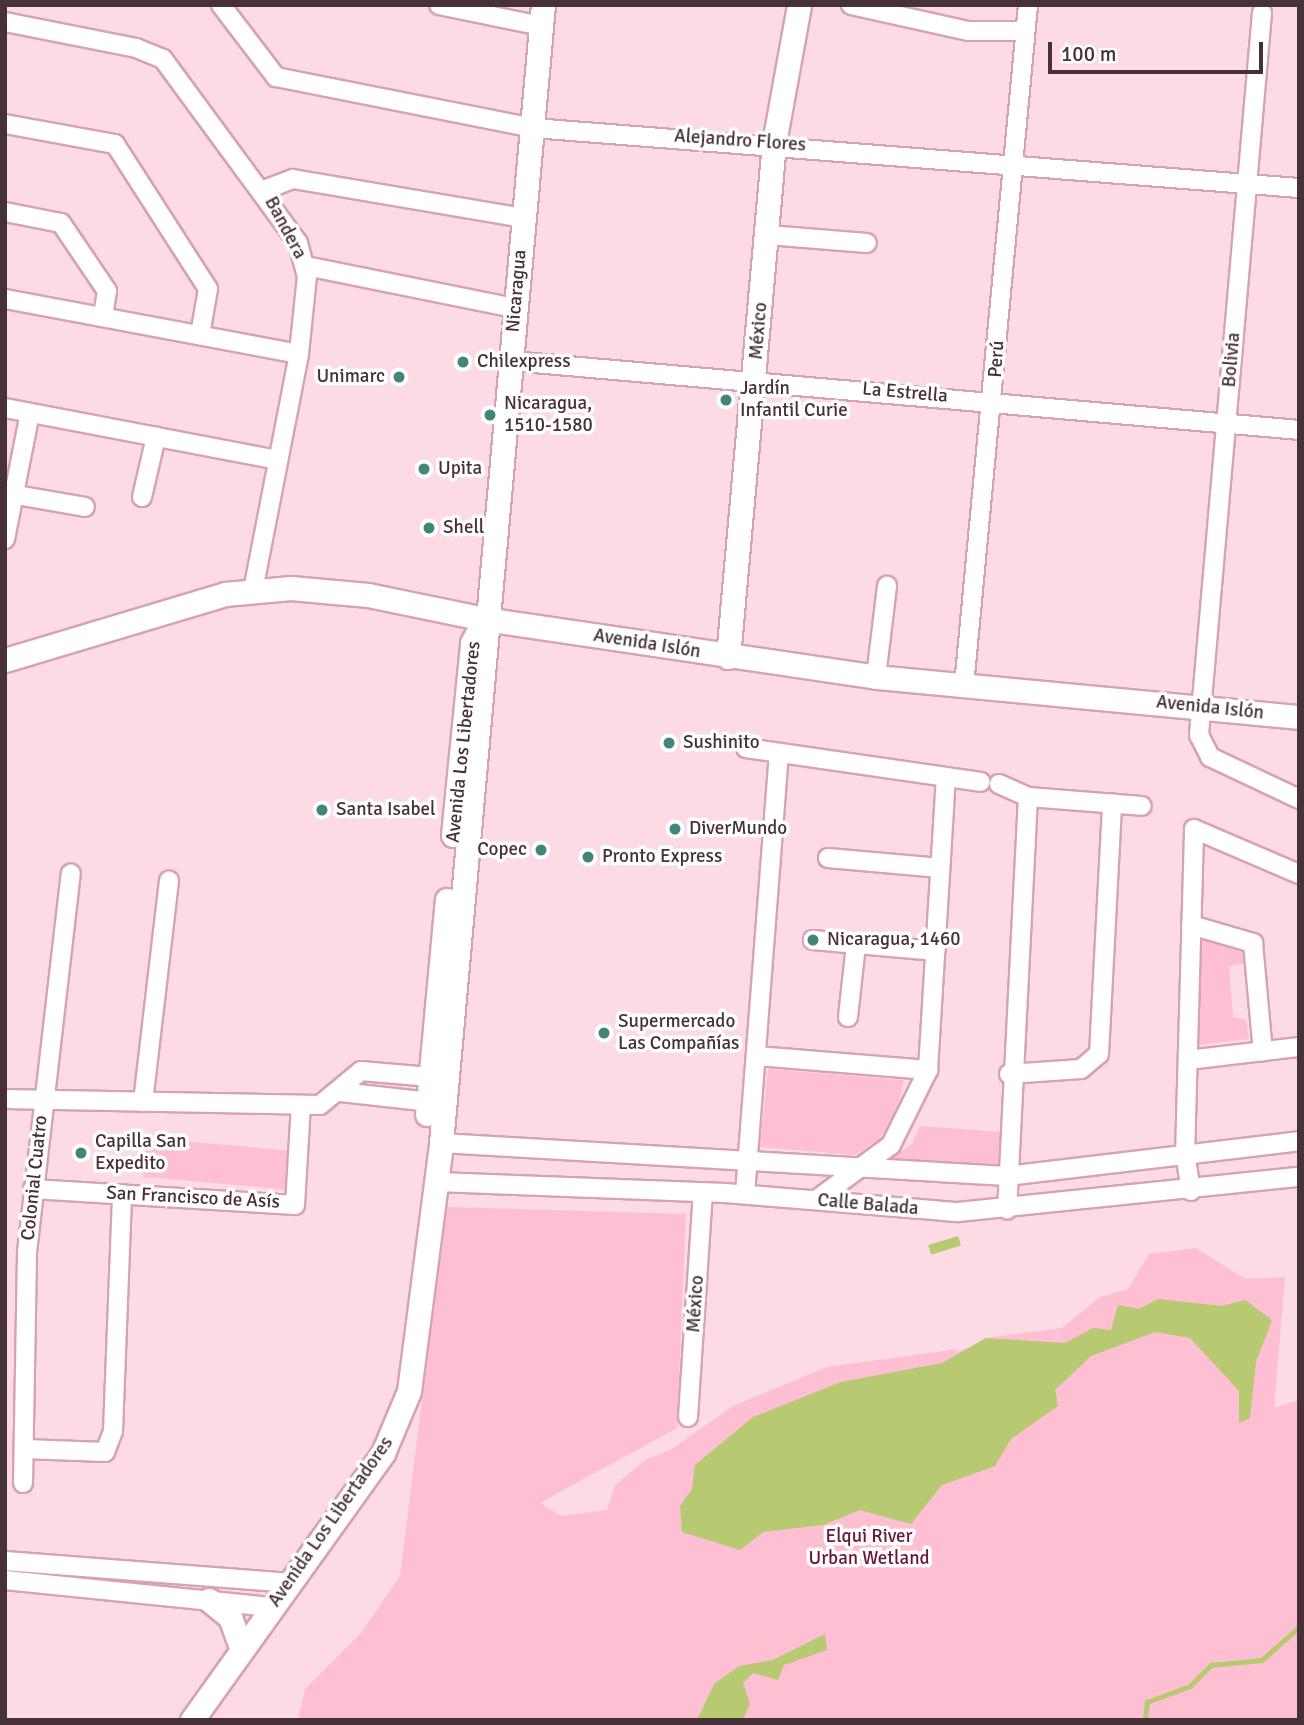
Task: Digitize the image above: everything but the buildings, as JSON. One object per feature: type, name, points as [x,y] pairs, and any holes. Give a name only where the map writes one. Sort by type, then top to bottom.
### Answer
[{"type":"main road","name":"México","points":[[728,657],[768,235],[774,143],[799,5]]},
{"type":"main road","name":"Nicaragua","points":[[485,618],[542,16]]},
{"type":"main road","name":"Avenida Islón","points":[[5,660],[253,590],[368,595],[485,618],[728,657],[876,677],[1299,717]]},
{"type":"main road","name":"Avenida Los Libertadores","points":[[192,1720],[399,1422],[409,1391],[423,1262],[472,643],[485,618]]},
{"type":"main road","name":"Avenida Los Libertadores","points":[[423,1262],[441,1143],[436,1102]]},
{"type":"main road","points":[[209,1600],[230,1617],[241,1648]]},
{"type":"street","name":"Alejandro Flores","points":[[221,5],[276,77],[533,128],[774,143],[1299,188]]},
{"type":"street","points":[[439,5],[542,16]]},
{"type":"street","points":[[851,5],[968,31],[1025,31]]},
{"type":"street","name":"Perú","points":[[964,686],[994,401],[1012,164],[1028,5]]},
{"type":"street","name":"Bolivia","points":[[1262,13],[1201,706],[1201,749],[1299,799]]},
{"type":"street","name":"Bandera","points":[[5,22],[156,55],[264,190],[306,266],[299,354],[253,590]]},
{"type":"street","points":[[5,124],[115,144],[208,289],[200,335]]},
{"type":"street","points":[[264,190],[293,179],[523,218]]},
{"type":"street","points":[[5,212],[61,223],[107,291],[103,317]]},
{"type":"street","points":[[768,235],[867,243]]},
{"type":"street","points":[[306,266],[515,307]]},
{"type":"street","points":[[5,299],[299,354]]},
{"type":"street","name":"La Estrella","points":[[511,361],[994,401],[1299,430]]},
{"type":"street","points":[[5,408],[278,460]]},
{"type":"street","points":[[5,539],[10,493],[30,413]]},
{"type":"street","points":[[142,498],[156,437]]},
{"type":"street","points":[[10,493],[85,507]]},
{"type":"street","points":[[876,677],[887,586]]},
{"type":"street","points":[[746,748],[990,783],[1028,797],[1142,806]]},
{"type":"street","points":[[745,1194],[779,754]]},
{"type":"street","points":[[816,1200],[891,1145],[928,1070],[946,778]]},
{"type":"street","points":[[1007,1209],[1009,1074],[1028,797]]},
{"type":"street","points":[[1009,1074],[1081,1069],[1098,1054],[1112,803]]},
{"type":"street","points":[[1191,1191],[1185,1155],[1194,829],[1299,874]]},
{"type":"street","points":[[828,858],[942,867]]},
{"type":"street","name":"Colonial Cuatro","points":[[23,1483],[33,1189],[71,874]]},
{"type":"street","points":[[143,1102],[169,881]]},
{"type":"street","points":[[1191,925],[1253,943],[1263,1052]]},
{"type":"street","points":[[813,940],[936,951]]},
{"type":"street","points":[[848,1017],[856,944]]},
{"type":"street","points":[[1188,1060],[1299,1048]]},
{"type":"street","points":[[757,1056],[928,1070]]},
{"type":"street","points":[[5,1099],[320,1105],[341,1092],[361,1071],[438,1077]]},
{"type":"street","points":[[341,1092],[436,1102]]},
{"type":"street","name":"San Francisco de Asís","points":[[33,1189],[295,1205],[301,1105]]},
{"type":"street","name":"Calle Balada","points":[[441,1143],[747,1157],[1007,1176],[1299,1141]]},
{"type":"street","name":"Calle Balada","points":[[437,1182],[745,1194],[908,1210],[1007,1209],[1191,1191],[1299,1177]]},
{"type":"street","name":"México","points":[[688,1416],[703,1192]]},
{"type":"street","points":[[24,1449],[105,1452],[109,1441],[122,1194]]},
{"type":"street","points":[[5,1561],[288,1583]]},
{"type":"street","points":[[103,1590],[105,1569]]},
{"type":"street","points":[[5,1580],[271,1606]]},
{"type":"green space","points":[[1202,939],[1243,953],[1244,964],[1229,966],[1233,1017],[1246,1020],[1249,1039],[1196,1045]]},
{"type":"green space","points":[[768,1069],[904,1080],[896,1114],[879,1139],[855,1155],[760,1147]]},
{"type":"green space","points":[[920,1126],[1003,1132],[1002,1166],[889,1160],[912,1144]]},
{"type":"green space","points":[[146,1138],[288,1150],[285,1189],[143,1177]]},
{"type":"green space","name":"Elqui River Urban Wetland","points":[[446,1207],[686,1214],[677,1428],[540,1503],[561,1516],[607,1510],[615,1485],[645,1460],[672,1449],[733,1406],[827,1367],[958,1349],[954,1352],[1006,1339],[986,1338],[1062,1328],[1100,1297],[1128,1289],[1149,1254],[1196,1248],[1245,1279],[1285,1277],[1274,1408],[1299,1400],[1299,1720],[298,1720],[305,1689],[361,1633],[400,1576]]},
{"type":"shaded area","points":[[958,1236],[961,1246],[931,1255],[928,1245]]},
{"type":"shaded area","points":[[1158,1299],[1222,1306],[1245,1300],[1272,1320],[1256,1362],[1250,1418],[1239,1423],[1239,1391],[1190,1338],[1155,1332],[1091,1356],[1055,1390],[1058,1406],[1011,1439],[995,1466],[942,1485],[911,1524],[860,1510],[823,1525],[763,1532],[740,1550],[682,1532],[680,1506],[692,1489],[695,1465],[753,1417],[841,1382],[942,1363],[986,1338],[1065,1343],[1093,1328],[1111,1330],[1118,1305],[1139,1309]]},
{"type":"shaded area","points":[[825,1634],[827,1650],[784,1665],[778,1680],[753,1673],[743,1683],[750,1704],[743,1720],[697,1720],[714,1684],[739,1666],[773,1660]]},
{"type":"waterway","points":[[1145,1720],[1147,1702],[1190,1686],[1211,1665],[1262,1660],[1299,1627]]},
{"type":"place","name":"Chilexpress","points":[[463,362]]},
{"type":"place","name":"Unimarc","points":[[399,377]]},
{"type":"place","name":"Jardín Infantil Curie","points":[[726,400]]},
{"type":"place","name":"Nicaragua, 1510-1580","points":[[490,415]]},
{"type":"place","name":"Upita","points":[[424,469]]},
{"type":"place","name":"Shell","points":[[429,528]]},
{"type":"place","name":"Sushinito","points":[[669,743]]},
{"type":"place","name":"Santa Isabel","points":[[322,810]]},
{"type":"place","name":"DiverMundo","points":[[675,829]]},
{"type":"place","name":"Copec","points":[[541,850]]},
{"type":"place","name":"Pronto Express","points":[[588,857]]},
{"type":"place","name":"Nicaragua, 1460","points":[[813,940]]},
{"type":"place","name":"Supermercado Las Compañías","points":[[604,1033]]},
{"type":"place","name":"Capilla San Expedito","points":[[81,1153]]}]
